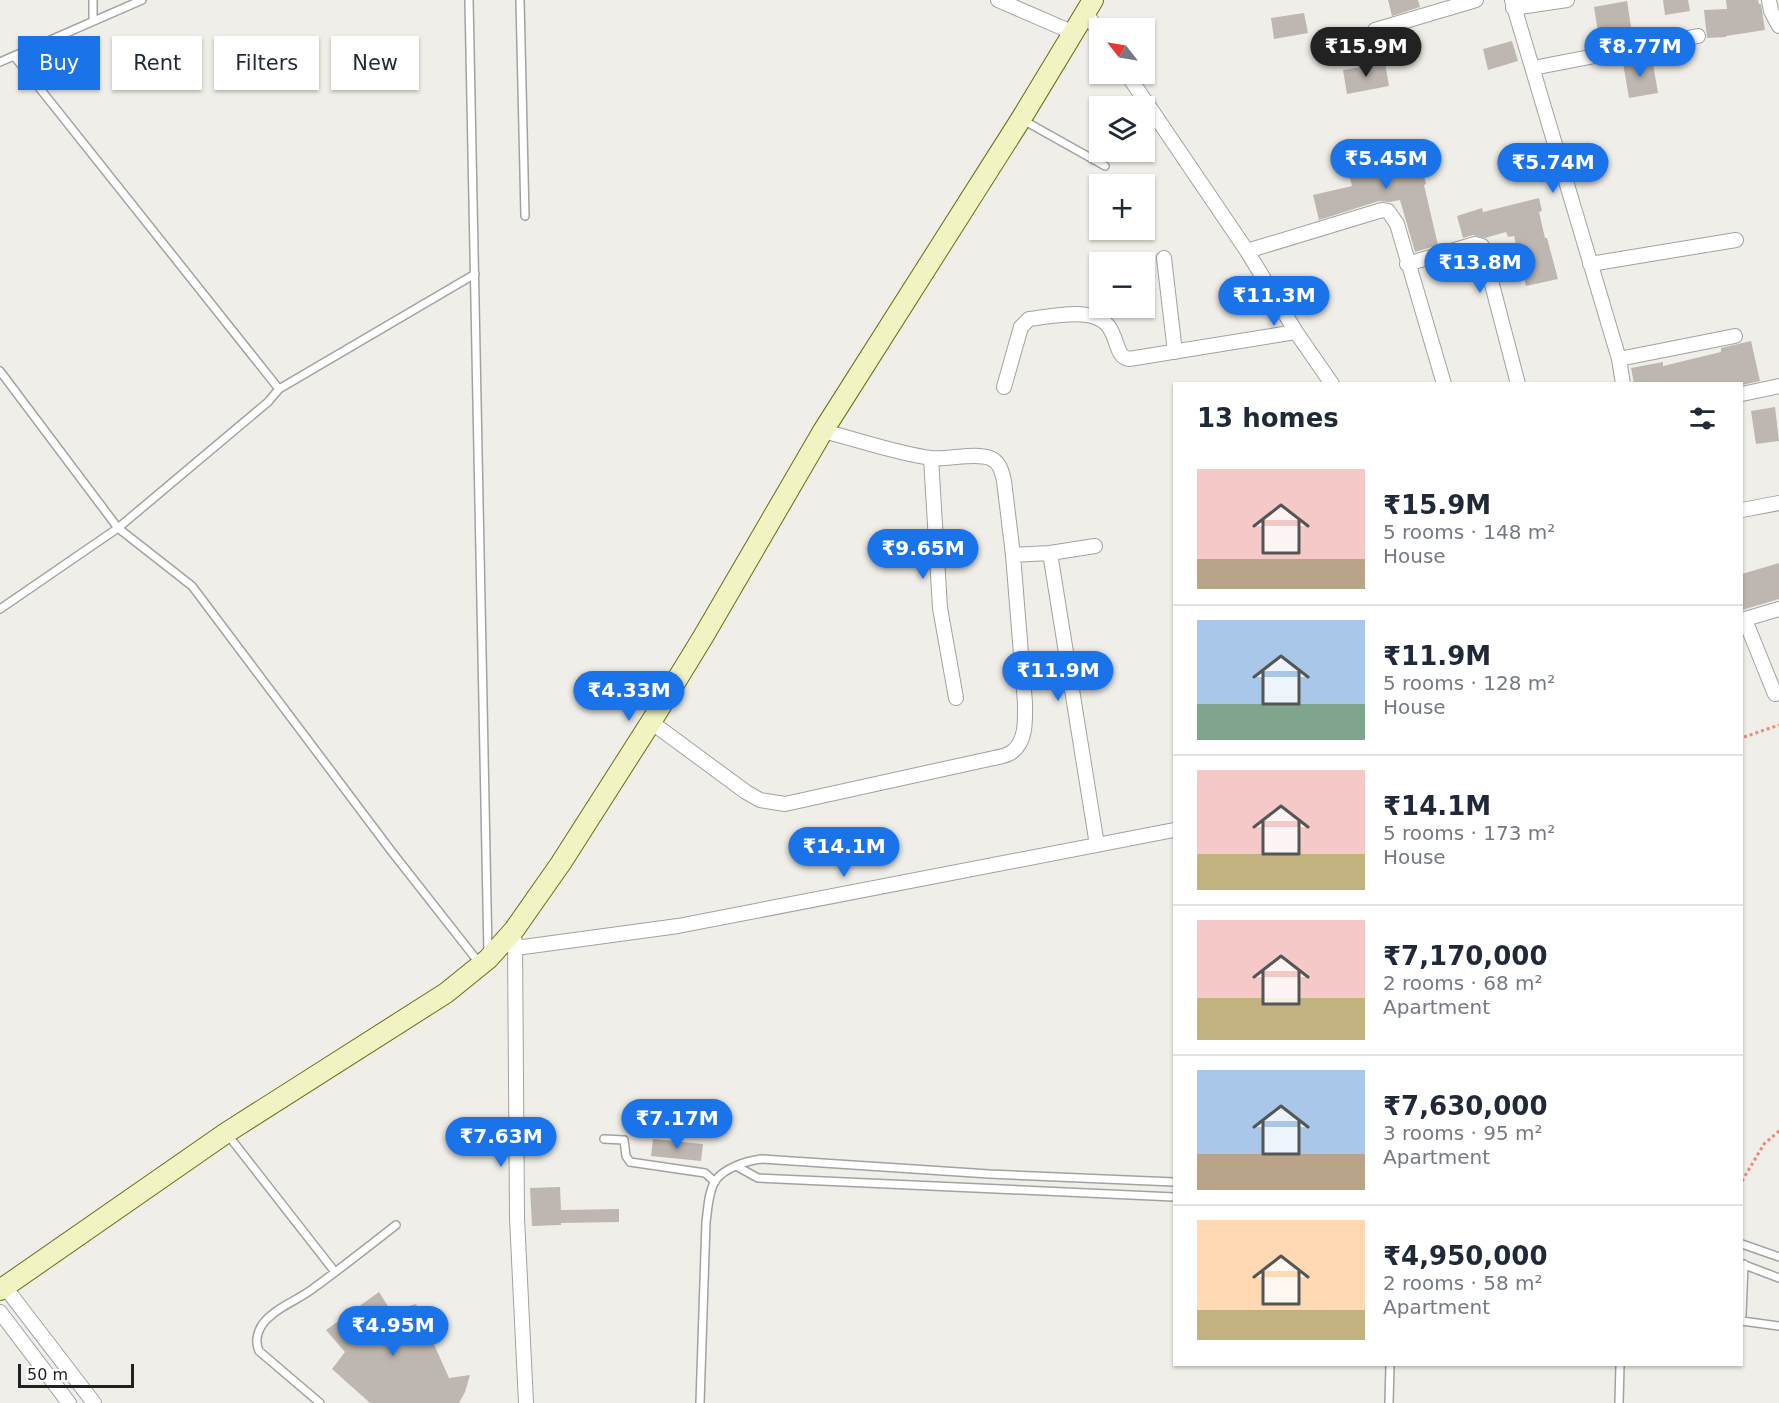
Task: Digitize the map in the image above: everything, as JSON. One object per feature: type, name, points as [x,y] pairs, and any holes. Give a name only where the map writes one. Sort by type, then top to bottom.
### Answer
[{"type":"main road","points":[[2,1288],[226,1133],[446,993],[515,939],[651,723],[824,430],[1090,7]]},
{"type":"street","points":[[998,0],[1074,33]]},
{"type":"street","points":[[1374,30],[1476,0]]},
{"type":"street","points":[[1566,0],[1513,4],[1619,359],[1623,382]]},
{"type":"street","points":[[1769,0],[1771,11],[1779,26]]},
{"type":"street","points":[[1533,68],[1698,36]]},
{"type":"street","points":[[1134,84],[1247,251],[1296,332],[1331,382]]},
{"type":"street","points":[[1247,251],[1382,210],[1388,211],[1393,216],[1443,382]]},
{"type":"street","points":[[1590,264],[1736,240]]},
{"type":"street","points":[[1407,264],[1475,244],[1482,246],[1517,382]]},
{"type":"street","points":[[1164,258],[1174,352]]},
{"type":"street","points":[[1004,387],[1022,327],[1029,319],[1086,314],[1093,316],[1108,324],[1113,330],[1120,354],[1124,358],[1138,358],[1296,332]]},
{"type":"street","points":[[1619,359],[1735,336]]},
{"type":"street","points":[[1743,394],[1779,386]]},
{"type":"street","points":[[651,723],[746,792],[760,800],[785,804],[994,758],[1013,752],[1021,740],[1025,725],[1013,555],[1004,481],[996,461],[987,457],[931,458],[824,430]]},
{"type":"street","points":[[931,458],[940,608],[956,698]]},
{"type":"street","points":[[1743,510],[1779,503]]},
{"type":"street","points":[[1013,555],[1050,554],[1095,546]]},
{"type":"street","points":[[1050,554],[1097,845]]},
{"type":"street","points":[[1775,694],[1743,620],[1779,609]]},
{"type":"street","points":[[526,1403],[517,1218],[515,939],[688,925],[1173,830]]},
{"type":"street","points":[[2,1288],[94,1403]]},
{"type":"street","points":[[0,1312],[69,1403]]},
{"type":"lane","points":[[93,0],[93,21]]},
{"type":"lane","points":[[0,62],[142,0]]},
{"type":"lane","points":[[469,0],[484,961]]},
{"type":"lane","points":[[520,0],[525,216]]},
{"type":"lane","points":[[14,56],[279,389]]},
{"type":"lane","points":[[1021,119],[1105,166]]},
{"type":"lane","points":[[0,609],[118,528],[268,402],[279,389],[475,274]]},
{"type":"lane","points":[[0,371],[118,528],[192,586],[392,852],[484,961]]},
{"type":"lane","points":[[226,1133],[334,1272]]},
{"type":"lane","points":[[604,1139],[624,1140],[626,1156],[630,1162],[705,1173],[715,1182]]},
{"type":"lane","points":[[700,1403],[706,1222],[709,1200],[715,1182],[736,1166],[749,1161],[761,1160],[1173,1182]]},
{"type":"lane","points":[[736,1166],[758,1178],[1173,1197]]},
{"type":"lane","points":[[320,1403],[259,1351],[256,1345],[258,1335],[263,1324],[272,1315],[310,1291],[396,1225]]},
{"type":"lane","points":[[1743,1244],[1779,1257]]},
{"type":"lane","points":[[1743,1264],[1779,1278]]},
{"type":"lane","points":[[1743,1321],[1779,1326]]},
{"type":"lane","points":[[1389,1403],[1390,1366]]},
{"type":"lane","points":[[1619,1403],[1620,1366]]},
{"type":"path","points":[[1744,737],[1779,725]]},
{"type":"path","points":[[1743,1179],[1764,1143],[1779,1131]]},
{"type":"building","points":[[1388,0],[1418,0],[1420,7],[1392,16]]},
{"type":"building","points":[[1663,0],[1688,0],[1690,11],[1665,15]]},
{"type":"building","points":[[1726,0],[1758,0],[1761,4],[1765,30],[1707,38],[1704,10],[1727,9]]},
{"type":"building","points":[[1627,1],[1631,27],[1598,32],[1594,7]]},
{"type":"building","points":[[1304,13],[1308,33],[1274,39],[1271,18]]},
{"type":"building","points":[[1512,41],[1518,61],[1488,70],[1483,49]]},
{"type":"building","points":[[1652,58],[1658,93],[1629,98],[1623,63]]},
{"type":"building","points":[[1385,63],[1389,86],[1347,94],[1343,70]]},
{"type":"building","points":[[1412,141],[1419,169],[1422,168],[1426,184],[1424,185],[1438,245],[1415,252],[1400,200],[1379,201],[1319,220],[1313,195],[1352,186],[1345,159]]},
{"type":"building","points":[[1539,198],[1542,211],[1539,212],[1545,238],[1547,238],[1558,279],[1526,286],[1514,236],[1508,237],[1506,232],[1485,238],[1473,235],[1463,238],[1457,216],[1482,208],[1483,212]]},
{"type":"building","points":[[1751,341],[1760,381],[1743,385],[1743,382],[1634,382],[1631,368],[1663,362],[1663,366],[1721,352],[1721,348]]},
{"type":"building","points":[[1775,407],[1779,441],[1756,444],[1751,411]]},
{"type":"building","points":[[1779,563],[1779,599],[1743,610],[1743,574]]},
{"type":"building","points":[[653,1139],[703,1144],[701,1161],[651,1156]]},
{"type":"building","points":[[560,1187],[561,1210],[619,1209],[619,1222],[532,1226],[530,1188]]},
{"type":"building","points":[[379,1292],[391,1311],[416,1304],[449,1378],[470,1375],[459,1403],[370,1403],[332,1369],[345,1352],[326,1330]]}]
